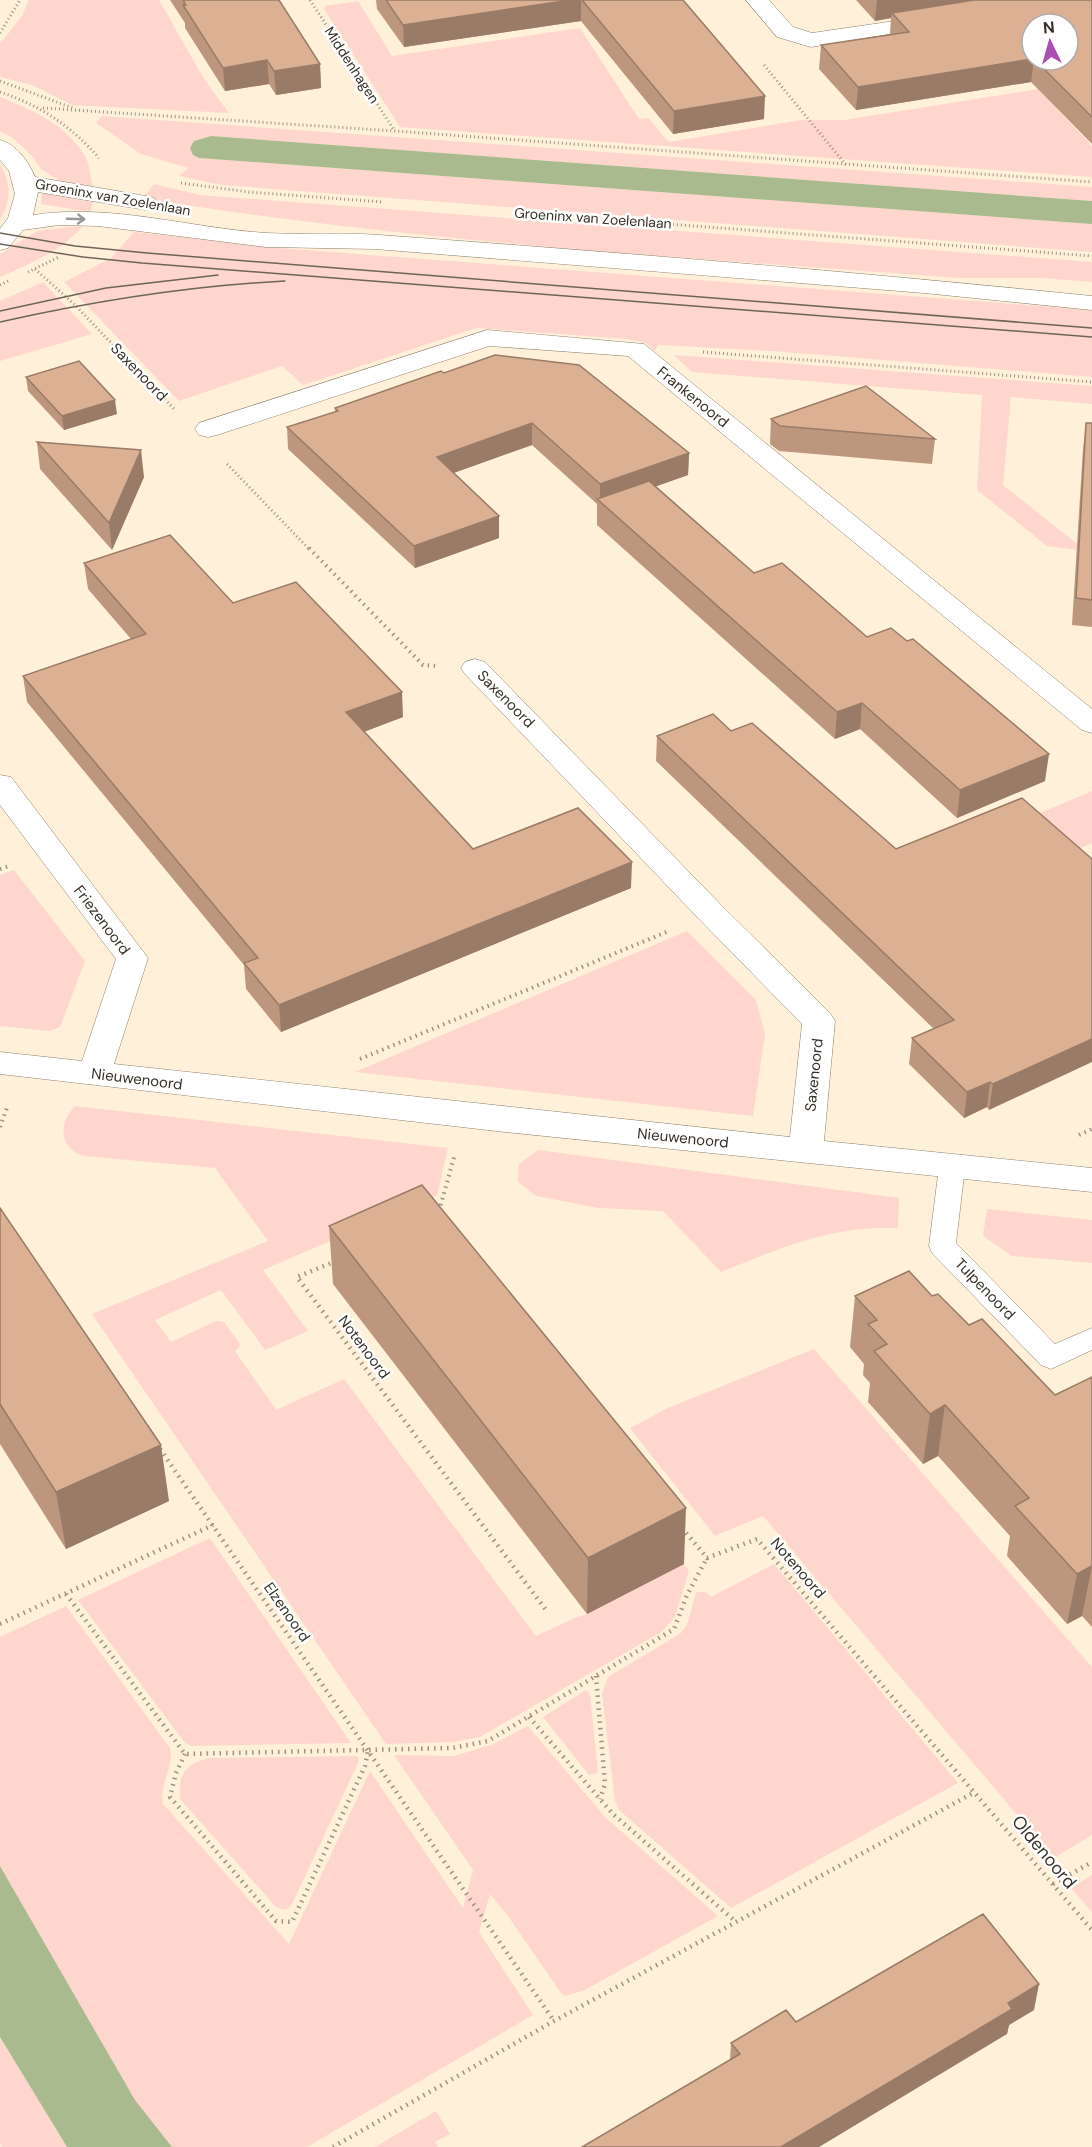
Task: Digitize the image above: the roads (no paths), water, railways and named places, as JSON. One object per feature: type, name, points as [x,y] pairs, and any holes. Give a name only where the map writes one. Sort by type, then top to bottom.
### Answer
[{"type":"street","points":[[757,0],[780,28],[797,37],[810,40],[960,16]]},
{"type":"street","points":[[0,147],[15,160],[27,183],[27,203],[18,224],[0,243]]},
{"type":"street","name":"Groeninx van Zoelenlaan","points":[[27,183],[375,242]]},
{"type":"street","name":"Groeninx van Zoelenlaan","points":[[18,224],[59,218],[98,219],[266,240],[375,242],[924,286],[1092,303]]},
{"type":"street","name":"Groeninx van Zoelenlaan","points":[[924,286],[1057,285],[1092,288]]},
{"type":"street","name":"Frankenoord","points":[[208,429],[487,338],[635,350],[1092,724]]},
{"type":"street","name":"Saxenoord","points":[[475,668],[711,913],[819,1021],[807,1150]]},
{"type":"street","name":"Friezenoord","points":[[0,784],[132,958],[94,1074]]},
{"type":"street","name":"Nieuwenoord","points":[[0,1064],[466,1116],[1092,1180]]},
{"type":"lane","name":"Tulpenoord","points":[[952,1167],[942,1246],[1051,1358],[1092,1338]]},
{"type":"tram line","points":[[0,233],[75,246],[147,253],[1092,328]]},
{"type":"tram line","points":[[0,244],[83,257],[142,263],[1092,337]]},
{"type":"tram line","points":[[0,311],[106,288],[218,275]]},
{"type":"tram line","points":[[0,322],[141,295],[285,281]]}]
